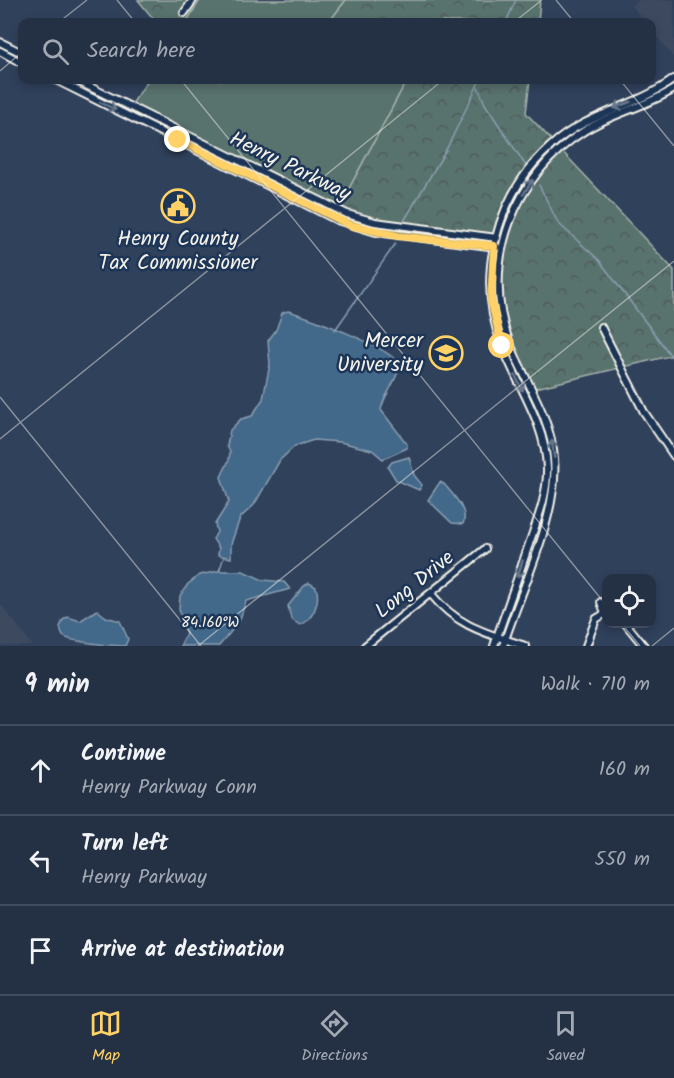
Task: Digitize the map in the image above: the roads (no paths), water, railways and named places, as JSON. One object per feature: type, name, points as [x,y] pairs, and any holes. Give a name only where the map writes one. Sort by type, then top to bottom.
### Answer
[{"type":"street","points":[[184,14],[193,0]]},
{"type":"street","points":[[0,42],[18,51]]},
{"type":"street","points":[[0,51],[18,61]]},
{"type":"street","points":[[504,643],[549,511],[555,474],[548,426],[504,328],[495,238],[520,183],[552,145],[585,122],[649,94],[674,80]]},
{"type":"street","name":"Henry Parkway","points":[[64,84],[337,220],[387,234],[497,247]]},
{"type":"street","name":"Henry Parkway","points":[[84,84],[347,214],[375,222],[504,240]]},
{"type":"street","points":[[494,646],[541,509],[547,470],[539,428],[496,329],[490,284],[497,247],[504,240],[511,217],[526,189],[562,147],[597,124],[652,101],[674,89]]},
{"type":"street","points":[[601,327],[644,412],[674,456]]},
{"type":"street","name":"Long Drive","points":[[365,646],[485,549]]},
{"type":"street","points":[[430,594],[446,612],[459,622],[497,637],[504,643],[525,646]]},
{"type":"street","points":[[586,646],[596,620],[602,616]]},
{"type":"street","points":[[629,628],[644,646]]},
{"type":"waterway","points":[[508,18],[516,0]]},
{"type":"waterway","points":[[404,221],[447,148],[478,84]]},
{"type":"waterway","points":[[478,87],[485,104],[526,166]]},
{"type":"waterway","points":[[539,185],[558,223],[599,260],[674,360]]},
{"type":"waterway","points":[[335,330],[396,243]]},
{"type":"waterway","points":[[219,571],[224,557]]},
{"type":"place","name":"Henry County Tax Commissioner","points":[[178,206]]},
{"type":"place","name":"Mercer University","points":[[446,353]]}]
